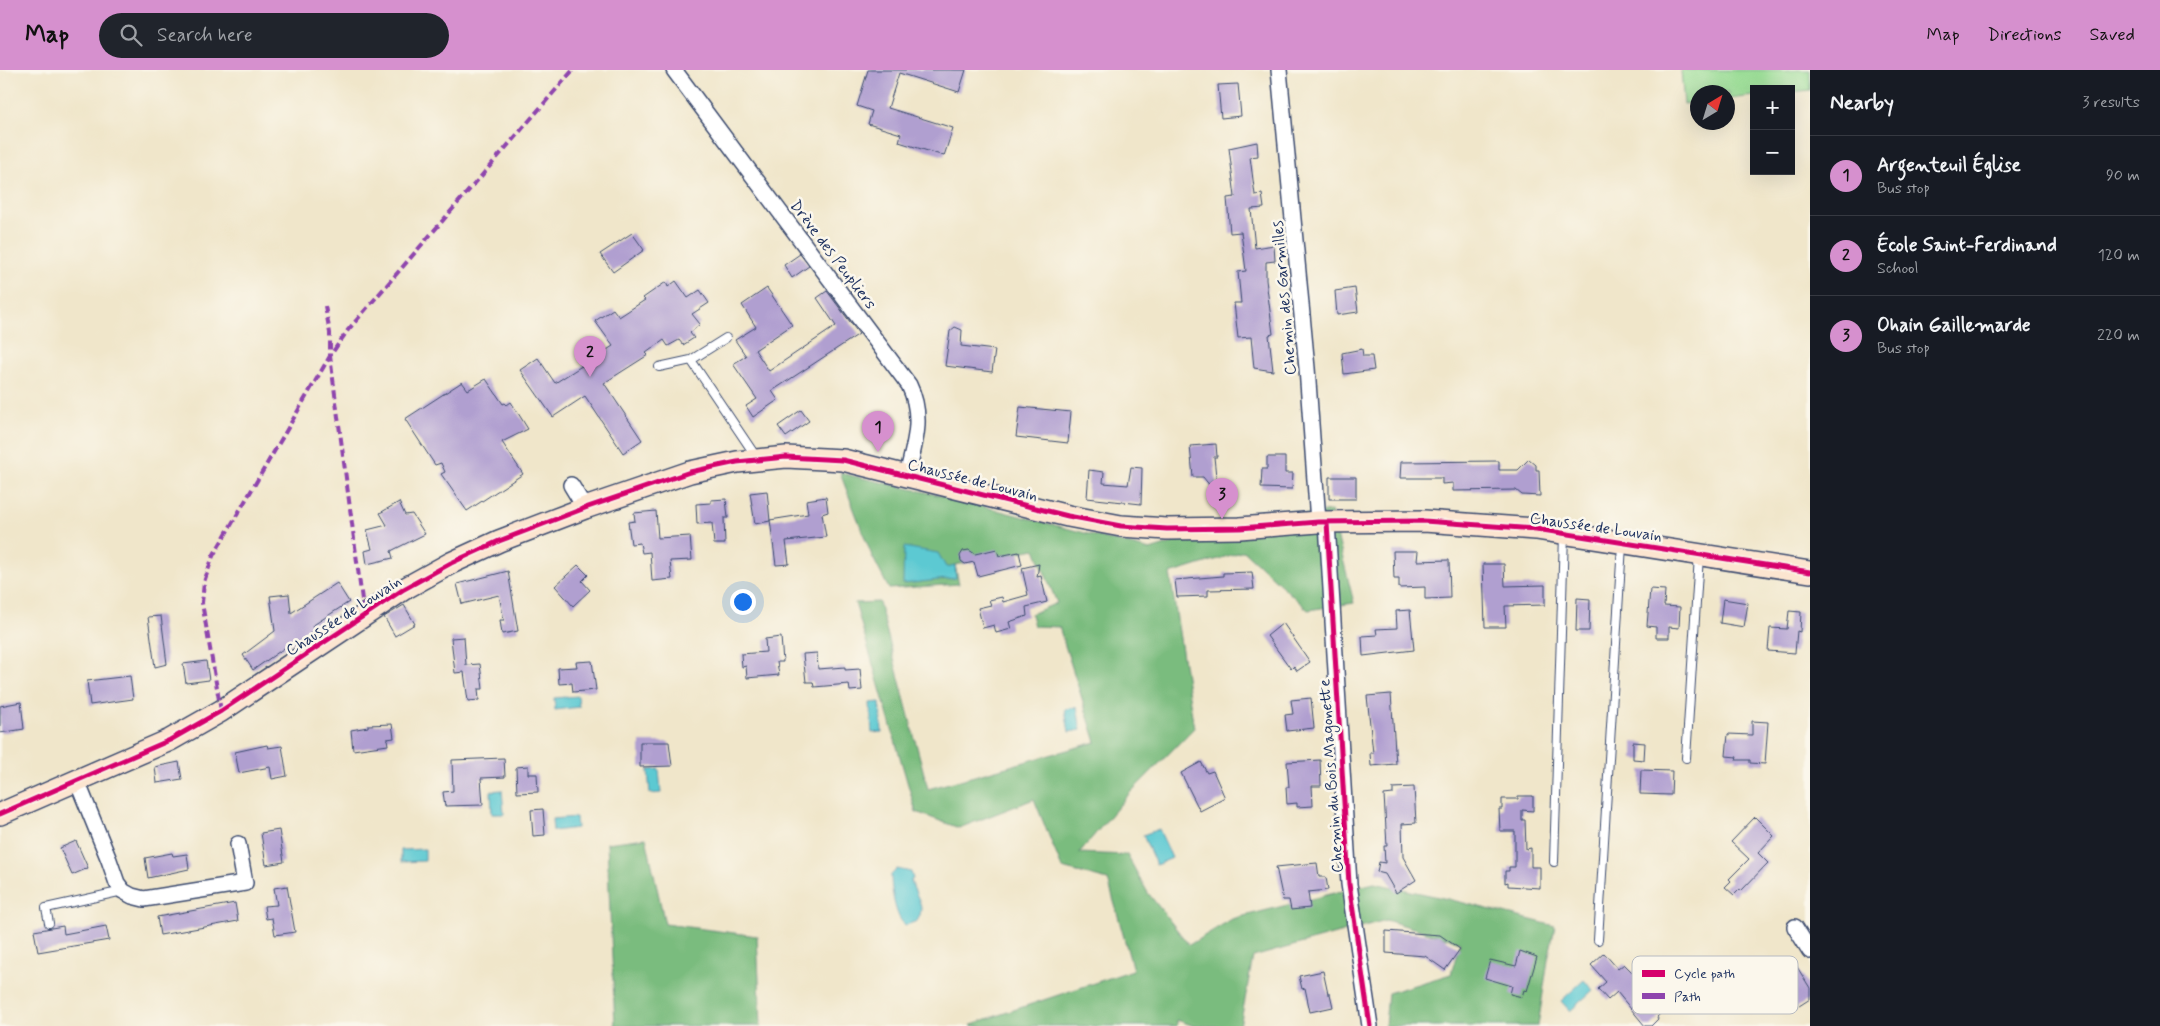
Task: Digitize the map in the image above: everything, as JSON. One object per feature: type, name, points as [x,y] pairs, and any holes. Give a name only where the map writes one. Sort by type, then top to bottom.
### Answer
[{"type":"main road","name":"Chaussée de Louvain","points":[[0,814],[170,740],[221,711],[404,589],[451,563],[499,540],[690,472],[758,459],[843,460],[1068,516],[1121,526],[1167,529],[1240,528],[1322,522],[1424,521],[1536,529],[1810,572]]},
{"type":"street","name":"Drève des Peupliers","points":[[674,70],[870,330],[909,385],[915,400],[918,424],[907,475]]},
{"type":"street","name":"Chemin des Garmilles","points":[[1279,70],[1322,522]]},
{"type":"street","points":[[571,485],[585,508]]},
{"type":"street","name":"Chemin du Bois Magonette","points":[[1322,522],[1349,884],[1370,1026]]},
{"type":"street","points":[[77,781],[115,878],[123,891],[132,896],[144,899],[244,883],[238,844]]},
{"type":"street","points":[[1795,927],[1810,951]]},
{"type":"lane","points":[[659,367],[691,360],[726,338]]},
{"type":"lane","points":[[691,360],[758,459]]},
{"type":"lane","points":[[1554,862],[1564,533]]},
{"type":"lane","points":[[1598,940],[1623,542]]},
{"type":"lane","points":[[1686,758],[1699,554]]},
{"type":"lane","points":[[49,923],[46,908],[123,891]]},
{"type":"green space","points":[[1681,70],[1810,70],[1810,90],[1795,92],[1795,85],[1750,85],[1750,96],[1735,98],[1735,85],[1690,85],[1690,103],[1684,104]]},
{"type":"green space","points":[[840,473],[947,497],[1150,550],[1220,528],[1331,511],[1354,603],[1308,610],[1244,551],[1170,574],[1194,728],[1129,794],[1079,853],[1127,855],[1148,893],[1189,945],[1232,919],[1374,883],[1448,899],[1555,926],[1538,1026],[1385,1026],[1388,993],[1451,974],[1460,942],[1386,920],[1253,957],[1240,1026],[1194,1026],[1177,1020],[1177,1026],[972,1026],[972,1024],[1133,970],[1108,880],[1062,868],[1034,799],[959,828],[916,812],[855,603],[879,602],[928,789],[1096,742],[1059,627],[1034,626],[1031,614],[1057,603],[1035,549],[955,565],[959,584],[889,589],[872,556]]},
{"type":"green space","points":[[646,838],[665,924],[757,936],[761,1026],[615,1026],[607,843]]},
{"type":"water","points":[[904,547],[938,553],[946,567],[955,565],[956,578],[903,584]]},
{"type":"water","points":[[578,696],[579,707],[555,710],[554,698]]},
{"type":"water","points":[[880,702],[882,732],[872,733],[870,703]]},
{"type":"water","points":[[1077,707],[1081,730],[1069,732],[1065,709]]},
{"type":"water","points":[[659,769],[661,793],[650,794],[648,770]]},
{"type":"water","points":[[502,790],[504,814],[492,814],[491,791]]},
{"type":"water","points":[[576,817],[577,828],[553,831],[552,819]]},
{"type":"water","points":[[1159,829],[1172,858],[1156,865],[1143,835]]},
{"type":"water","points":[[425,849],[425,861],[401,862],[401,850]]},
{"type":"water","points":[[897,869],[911,872],[913,879],[911,880],[921,905],[917,921],[906,925],[899,917],[893,895],[891,875]]},
{"type":"water","points":[[1584,980],[1593,990],[1570,1011],[1561,1001]]},
{"type":"building","points":[[868,70],[966,70],[959,92],[899,73],[888,108],[953,128],[944,156],[899,142],[901,134],[868,124],[872,111],[857,106]]},
{"type":"building","points":[[1238,84],[1241,116],[1221,118],[1218,85]]},
{"type":"building","points":[[1257,142],[1258,156],[1250,157],[1255,195],[1262,194],[1264,208],[1251,209],[1255,248],[1274,245],[1275,261],[1266,262],[1266,280],[1273,334],[1269,335],[1273,371],[1254,368],[1251,337],[1238,338],[1234,303],[1241,303],[1238,272],[1246,271],[1241,232],[1230,233],[1227,198],[1235,197],[1229,148]]},
{"type":"building","points":[[632,233],[644,250],[613,272],[600,254]]},
{"type":"building","points":[[800,254],[809,266],[792,278],[784,265]]},
{"type":"building","points":[[676,281],[688,298],[700,290],[709,303],[692,314],[700,324],[690,333],[694,338],[683,345],[679,340],[668,346],[664,340],[646,353],[648,355],[604,383],[642,440],[623,453],[585,396],[553,417],[520,370],[538,358],[555,383],[613,346],[595,321],[613,309],[619,317],[645,300],[643,298],[666,282],[668,287]]},
{"type":"building","points":[[767,288],[792,325],[755,350],[769,371],[836,326],[817,298],[827,291],[859,334],[772,391],[778,400],[753,417],[746,406],[757,399],[733,364],[746,356],[735,340],[756,327],[742,305]]},
{"type":"building","points":[[1355,288],[1358,312],[1337,315],[1335,291]]},
{"type":"building","points":[[955,327],[962,330],[961,346],[995,350],[992,372],[945,366],[950,331]]},
{"type":"building","points":[[1362,349],[1363,356],[1372,356],[1374,370],[1344,374],[1342,353]]},
{"type":"building","points":[[486,379],[503,404],[507,405],[511,402],[528,429],[502,442],[523,474],[467,511],[441,474],[445,472],[441,463],[435,465],[405,419],[462,382],[468,390]]},
{"type":"building","points":[[1020,407],[1071,412],[1068,443],[1016,437]]},
{"type":"building","points":[[801,410],[809,421],[786,437],[778,426]]},
{"type":"building","points":[[1216,444],[1217,457],[1214,457],[1218,496],[1203,477],[1193,477],[1190,446]]},
{"type":"building","points":[[1267,457],[1285,457],[1285,473],[1293,473],[1292,489],[1261,488],[1262,469],[1267,469]]},
{"type":"building","points":[[1529,459],[1536,465],[1536,470],[1539,470],[1540,496],[1522,495],[1516,490],[1453,491],[1453,483],[1442,484],[1442,478],[1400,478],[1401,462],[1499,461],[1499,470],[1518,470]]},
{"type":"building","points":[[1131,467],[1142,468],[1141,504],[1087,498],[1089,470],[1104,472],[1103,483],[1128,485]]},
{"type":"building","points":[[1329,477],[1356,477],[1356,499],[1329,499]]},
{"type":"building","points":[[767,491],[770,521],[755,524],[750,493]]},
{"type":"building","points":[[826,497],[828,512],[822,514],[826,537],[786,541],[789,564],[776,565],[770,520],[808,514],[806,500]]},
{"type":"building","points":[[726,499],[728,518],[724,518],[725,544],[714,544],[712,523],[697,524],[696,504]]},
{"type":"building","points":[[399,502],[405,515],[412,514],[425,534],[391,551],[393,558],[367,564],[365,551],[372,549],[367,530],[387,525],[380,513]]},
{"type":"building","points":[[656,511],[658,538],[690,536],[692,560],[670,561],[672,579],[652,581],[650,552],[642,553],[640,543],[631,544],[628,522],[635,521],[634,513]]},
{"type":"building","points":[[997,549],[999,556],[1019,552],[1022,565],[978,576],[974,562],[965,564],[961,561],[960,556],[963,551],[969,550],[975,554]]},
{"type":"building","points":[[1393,551],[1418,551],[1417,561],[1449,560],[1450,598],[1425,599],[1425,587],[1399,588],[1399,579],[1394,579]]},
{"type":"building","points":[[1039,564],[1037,577],[1041,576],[1047,602],[1026,607],[1027,616],[1009,622],[1011,629],[996,633],[994,625],[983,628],[978,608],[991,605],[989,600],[1002,597],[1003,602],[1028,595],[1022,568]]},
{"type":"building","points":[[1483,564],[1504,564],[1505,586],[1545,585],[1545,605],[1505,606],[1506,627],[1485,627]]},
{"type":"building","points":[[578,565],[588,575],[582,581],[590,590],[573,606],[555,586]]},
{"type":"building","points":[[508,571],[518,631],[502,634],[500,620],[504,620],[499,595],[462,604],[457,584]]},
{"type":"building","points":[[1252,572],[1254,589],[1208,590],[1208,596],[1177,597],[1175,580],[1223,576],[1223,573]]},
{"type":"building","points":[[337,583],[349,602],[312,626],[315,631],[295,645],[293,642],[253,670],[243,655],[275,631],[270,596],[289,594],[291,613]]},
{"type":"building","points":[[1650,589],[1665,590],[1664,606],[1680,607],[1679,628],[1669,627],[1669,638],[1656,638],[1656,627],[1647,626]]},
{"type":"building","points":[[1577,598],[1590,599],[1589,631],[1576,631]]},
{"type":"building","points":[[1723,599],[1748,603],[1744,627],[1720,623]]},
{"type":"building","points":[[404,605],[415,624],[395,636],[384,617]]},
{"type":"building","points":[[1410,610],[1414,650],[1363,656],[1362,636],[1377,635],[1376,629],[1397,628],[1396,611]]},
{"type":"building","points":[[1789,611],[1801,612],[1800,632],[1797,631],[1795,653],[1768,651],[1770,628],[1787,629]]},
{"type":"building","points":[[161,616],[167,664],[155,667],[148,617]]},
{"type":"building","points":[[1283,623],[1310,662],[1297,671],[1294,666],[1291,669],[1267,636]]},
{"type":"building","points":[[464,637],[466,665],[480,664],[483,689],[478,689],[479,700],[468,701],[464,672],[455,673],[451,638]]},
{"type":"building","points":[[781,637],[783,662],[777,662],[779,675],[747,678],[746,666],[742,667],[741,654],[766,652],[765,639]]},
{"type":"building","points":[[817,653],[818,669],[845,667],[845,670],[860,669],[862,690],[850,691],[849,684],[814,687],[813,682],[806,682],[803,654]]},
{"type":"building","points":[[206,661],[209,680],[186,683],[183,664]]},
{"type":"building","points":[[592,661],[596,690],[573,692],[572,683],[559,684],[558,668],[577,667],[576,662]]},
{"type":"building","points":[[130,676],[133,699],[90,705],[87,681]]},
{"type":"building","points":[[1391,694],[1396,764],[1371,766],[1370,753],[1373,753],[1367,696]]},
{"type":"building","points":[[1311,698],[1314,728],[1287,731],[1285,715],[1293,714],[1291,700]]},
{"type":"building","points":[[21,702],[24,729],[0,733],[0,706]]},
{"type":"building","points":[[1752,721],[1768,722],[1765,764],[1750,763],[1750,760],[1736,760],[1737,757],[1726,756],[1728,734],[1752,735]]},
{"type":"building","points":[[392,724],[394,738],[387,739],[388,745],[353,750],[351,730],[368,727],[368,725]]},
{"type":"building","points":[[640,742],[669,742],[672,766],[640,767]]},
{"type":"building","points":[[1633,742],[1645,743],[1644,760],[1633,759]]},
{"type":"building","points":[[267,745],[268,748],[282,746],[287,776],[272,779],[270,767],[239,773],[235,752]]},
{"type":"building","points":[[504,758],[505,777],[481,778],[483,805],[445,806],[443,792],[453,791],[452,760]]},
{"type":"building","points":[[1320,760],[1321,786],[1312,786],[1313,806],[1297,807],[1297,803],[1287,804],[1286,787],[1289,787],[1287,762]]},
{"type":"building","points":[[179,762],[182,779],[157,783],[155,767]]},
{"type":"building","points":[[1201,762],[1207,773],[1213,771],[1225,798],[1200,811],[1181,773]]},
{"type":"building","points":[[528,766],[528,774],[537,774],[538,792],[517,793],[516,767]]},
{"type":"building","points":[[1641,770],[1672,771],[1671,795],[1640,794]]},
{"type":"building","points":[[1414,787],[1416,823],[1402,824],[1403,857],[1416,880],[1396,893],[1385,874],[1377,872],[1379,862],[1385,863],[1384,846],[1387,846],[1384,795],[1393,794],[1393,788]]},
{"type":"building","points":[[1518,796],[1533,796],[1533,811],[1522,810],[1522,820],[1525,820],[1526,849],[1531,848],[1531,867],[1540,867],[1540,888],[1508,886],[1508,882],[1505,883],[1505,871],[1509,871],[1509,867],[1515,867],[1515,831],[1500,831],[1499,809],[1502,809],[1502,799],[1518,799]]},
{"type":"building","points":[[543,809],[545,835],[533,836],[531,810]]},
{"type":"building","points":[[1755,817],[1774,836],[1758,853],[1768,863],[1741,891],[1740,889],[1734,895],[1725,887],[1731,881],[1729,879],[1749,859],[1731,842]]},
{"type":"building","points":[[279,830],[284,862],[266,865],[261,833]]},
{"type":"building","points":[[76,841],[88,868],[72,875],[60,848]]},
{"type":"building","points":[[172,853],[173,856],[187,854],[189,869],[148,878],[145,858]]},
{"type":"building","points":[[1317,863],[1319,877],[1326,877],[1328,890],[1308,892],[1310,908],[1291,910],[1289,900],[1283,900],[1276,867]]},
{"type":"building","points":[[287,886],[295,932],[275,935],[272,918],[266,919],[264,906],[277,905],[274,888]]},
{"type":"building","points":[[235,903],[238,921],[160,935],[157,917]]},
{"type":"building","points":[[63,926],[64,934],[106,926],[109,940],[38,952],[34,931]]},
{"type":"building","points":[[1386,931],[1440,935],[1460,949],[1445,970],[1425,956],[1386,953]]},
{"type":"building","points":[[1520,951],[1537,957],[1527,991],[1524,990],[1522,997],[1510,994],[1512,986],[1485,978],[1490,960],[1516,966]]},
{"type":"building","points":[[1604,953],[1618,969],[1624,964],[1632,972],[1632,1010],[1617,992],[1608,1000],[1598,989],[1606,982],[1591,965]]},
{"type":"building","points":[[1798,968],[1810,988],[1810,999],[1798,1007]]},
{"type":"building","points":[[1323,971],[1333,1007],[1310,1012],[1305,988],[1302,989],[1299,976]]},
{"type":"building","points":[[1635,1014],[1660,1014],[1651,1026],[1645,1026]]},
{"type":"marked path","points":[[221,711],[202,603],[204,582],[213,556],[330,356],[348,330],[573,70]]},
{"type":"marked path","points":[[325,306],[330,333],[330,356],[364,615]]},
{"type":"cycle path","points":[[0,814],[170,740],[221,711],[404,589],[451,563],[499,541],[585,508],[690,472],[737,462],[786,457],[843,460],[1068,516],[1121,526],[1167,529],[1240,528],[1318,522],[1424,521],[1536,529],[1810,572]]},
{"type":"cycle path","points":[[1327,523],[1349,884],[1370,1026]]},
{"type":"place","name":"École Saint-Ferdinand","points":[[590,377]]},
{"type":"place","name":"Argenteuil Église","points":[[878,452]]},
{"type":"place","name":"Ohain Gaillemarde","points":[[1222,519]]}]
